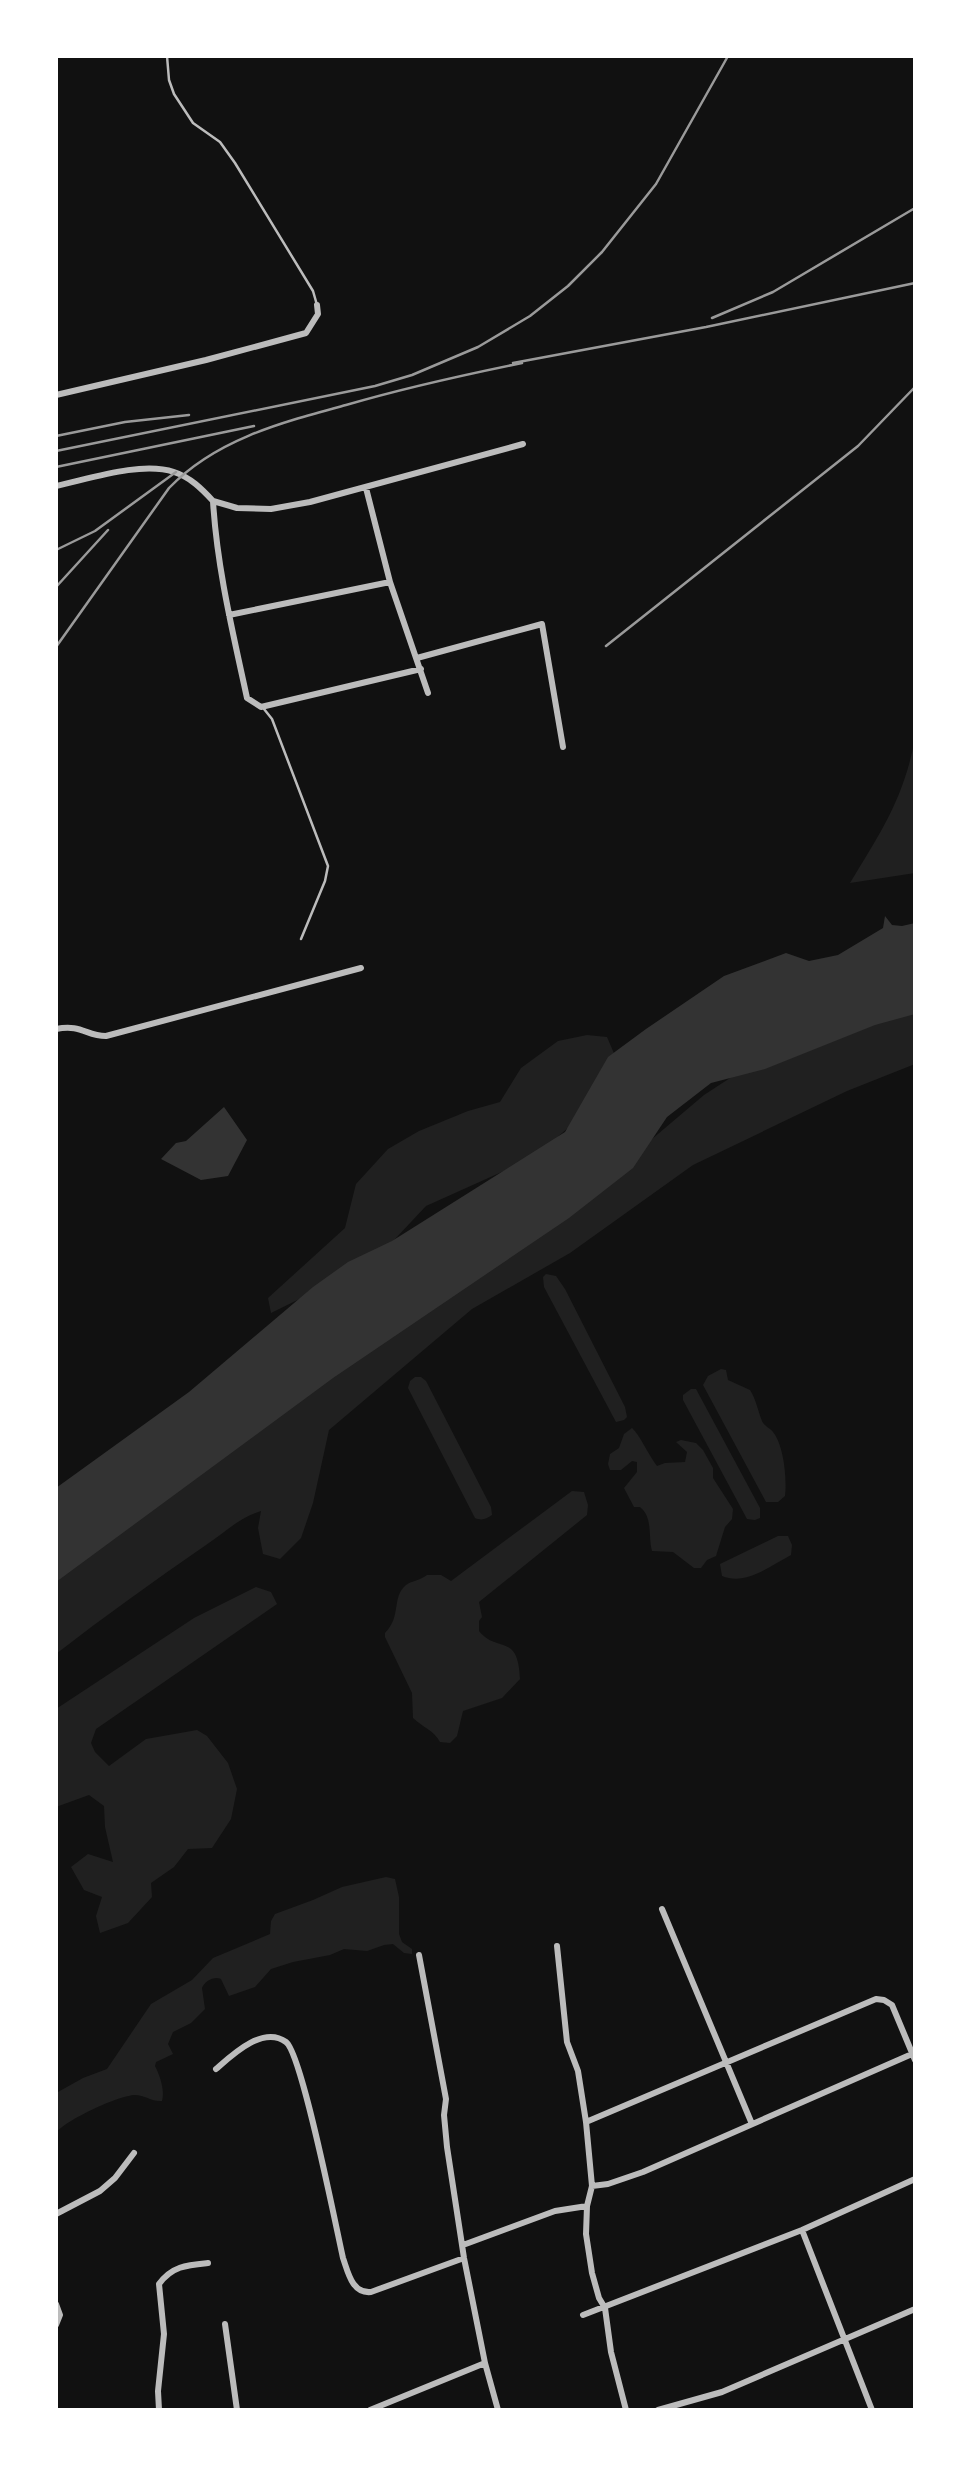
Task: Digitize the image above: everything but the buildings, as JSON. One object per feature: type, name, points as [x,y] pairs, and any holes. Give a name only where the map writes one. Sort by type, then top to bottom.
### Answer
[{"type":"street","points":[[56,395],[206,360],[306,332],[318,314],[317,305]]},
{"type":"street","points":[[56,486],[137,469],[161,469],[176,472],[199,486],[213,501],[237,508],[271,509],[366,488],[523,444]]},
{"type":"street","points":[[366,488],[390,582],[428,693]]},
{"type":"street","points":[[213,501],[215,534],[247,698],[261,706],[422,669]]},
{"type":"street","points":[[229,615],[390,582]]},
{"type":"street","points":[[417,658],[542,624],[563,747]]},
{"type":"street","points":[[56,1029],[68,1026],[107,1036],[360,968]]},
{"type":"street","points":[[662,1909],[752,2124]]},
{"type":"street","points":[[557,1946],[567,2042],[578,2071],[586,2122],[592,2186],[587,2206],[586,2234],[592,2273],[599,2298],[605,2308],[613,2365],[626,2410]]},
{"type":"street","points":[[419,1955],[446,2099],[444,2115],[447,2147],[464,2258],[485,2363],[498,2410]]},
{"type":"street","points":[[586,2122],[869,2001],[884,2000],[892,2005],[914,2057],[643,2172],[608,2184],[592,2186]]},
{"type":"street","points":[[216,2069],[237,2050],[261,2039],[276,2038],[286,2042],[293,2052],[303,2084],[343,2258],[352,2282],[365,2292],[464,2258]]},
{"type":"street","points":[[56,2214],[100,2191],[116,2178],[134,2153]]},
{"type":"street","points":[[583,2315],[802,2230],[915,2179]]},
{"type":"street","points":[[463,2245],[555,2211],[587,2206]]},
{"type":"street","points":[[802,2230],[872,2410]]},
{"type":"street","points":[[159,2410],[158,2391],[164,2334],[159,2284],[166,2274],[182,2265],[208,2263]]},
{"type":"street","points":[[56,2304],[60,2315],[56,2326]]},
{"type":"street","points":[[658,2410],[722,2392],[915,2309]]},
{"type":"street","points":[[225,2324],[237,2410]]},
{"type":"street","points":[[370,2410],[485,2363]]},
{"type":"lane","points":[[167,56],[169,79],[174,94],[193,123],[220,142],[242,173],[313,291],[317,305]]},
{"type":"lane","points":[[261,706],[272,719],[328,866],[325,881],[301,939]]},
{"type":"shaded area","points":[[915,738],[915,873],[850,883],[898,797]]},
{"type":"shaded area","points":[[885,916],[892,925],[915,923],[915,1014],[875,1025],[765,1069],[711,1083],[667,1117],[633,1168],[569,1218],[333,1378],[56,1582],[56,1488],[189,1392],[313,1287],[348,1262],[392,1241],[565,1132],[608,1057],[646,1029],[724,976],[786,953],[809,961],[838,955],[883,928]]},
{"type":"shaded area","points":[[915,1009],[915,1064],[847,1091],[693,1165],[570,1253],[472,1309],[329,1430],[313,1503],[301,1538],[280,1559],[263,1554],[258,1528],[261,1511],[253,1514],[232,1526],[56,1654],[56,1577],[606,1178],[704,1095],[750,1065]]},
{"type":"shaded area","points":[[587,1035],[607,1037],[616,1058],[588,1110],[535,1157],[426,1206],[380,1255],[336,1281],[271,1313],[268,1298],[345,1228],[356,1184],[388,1149],[419,1131],[468,1111],[500,1102],[521,1068],[558,1041]]},
{"type":"shaded area","points":[[224,1107],[247,1140],[228,1176],[201,1180],[161,1159],[176,1143],[186,1141]]},
{"type":"shaded area","points":[[546,1274],[556,1276],[565,1289],[625,1407],[627,1417],[624,1420],[616,1422],[544,1287],[543,1277]]},
{"type":"shaded area","points":[[721,1369],[726,1370],[728,1380],[750,1390],[763,1423],[777,1438],[786,1481],[785,1496],[778,1502],[766,1502],[703,1385],[708,1376]]},
{"type":"shaded area","points":[[415,1377],[426,1381],[491,1507],[492,1515],[488,1518],[475,1518],[408,1388]]},
{"type":"shaded area","points":[[696,1389],[760,1508],[760,1518],[747,1519],[683,1400],[683,1395]]},
{"type":"shaded area","points":[[632,1428],[657,1466],[685,1462],[687,1452],[676,1442],[681,1440],[696,1443],[713,1468],[713,1478],[733,1509],[732,1519],[725,1527],[716,1556],[707,1560],[701,1568],[694,1568],[673,1552],[652,1551],[647,1516],[640,1507],[634,1507],[624,1488],[637,1472],[637,1462],[632,1461],[621,1470],[610,1470],[610,1454],[619,1448],[624,1434]]},
{"type":"shaded area","points":[[572,1491],[584,1492],[588,1505],[587,1515],[479,1602],[482,1617],[479,1631],[493,1642],[511,1649],[518,1664],[520,1679],[502,1698],[463,1711],[457,1736],[450,1743],[440,1742],[435,1734],[413,1718],[412,1693],[385,1637],[401,1590],[427,1575],[441,1575],[451,1581]]},
{"type":"shaded area","points":[[778,1536],[788,1536],[792,1545],[791,1555],[749,1577],[722,1576],[720,1564]]},
{"type":"shaded area","points":[[256,1587],[271,1592],[277,1604],[96,1729],[91,1743],[95,1752],[109,1766],[146,1739],[197,1730],[207,1736],[228,1763],[237,1789],[231,1819],[212,1848],[188,1849],[174,1867],[151,1883],[152,1897],[128,1923],[100,1933],[96,1916],[102,1897],[84,1890],[71,1867],[88,1854],[113,1862],[105,1827],[104,1806],[89,1795],[56,1807],[56,1709],[194,1618]]},
{"type":"shaded area","points":[[386,1877],[395,1879],[399,1897],[399,1934],[402,1942],[412,1949],[412,1954],[404,1953],[393,1944],[367,1951],[344,1949],[271,1969],[255,1987],[229,1996],[221,1979],[210,1980],[202,1988],[205,2009],[191,2023],[173,2032],[168,2044],[173,2054],[156,2062],[162,2101],[135,2095],[117,2099],[80,2116],[56,2133],[58,2092],[107,2069],[151,2004],[192,1980],[213,1958],[270,1934],[271,1921],[275,1914],[342,1887]]},
{"type":"railway","points":[[56,451],[375,386],[412,375],[478,347],[530,316],[568,286],[602,252],[656,184],[728,56]]},
{"type":"railway","points":[[712,318],[773,292],[915,208]]},
{"type":"railway","points":[[513,363],[706,327],[915,283]]},
{"type":"railway","points":[[56,647],[169,488],[208,457],[252,434],[298,418],[412,387],[522,363]]},
{"type":"railway","points":[[606,646],[858,446],[915,387]]},
{"type":"railway","points":[[56,436],[125,422],[189,415]]},
{"type":"railway","points":[[56,467],[254,426]]},
{"type":"railway","points":[[56,550],[95,531],[176,472]]},
{"type":"railway","points":[[56,587],[108,530]]}]
